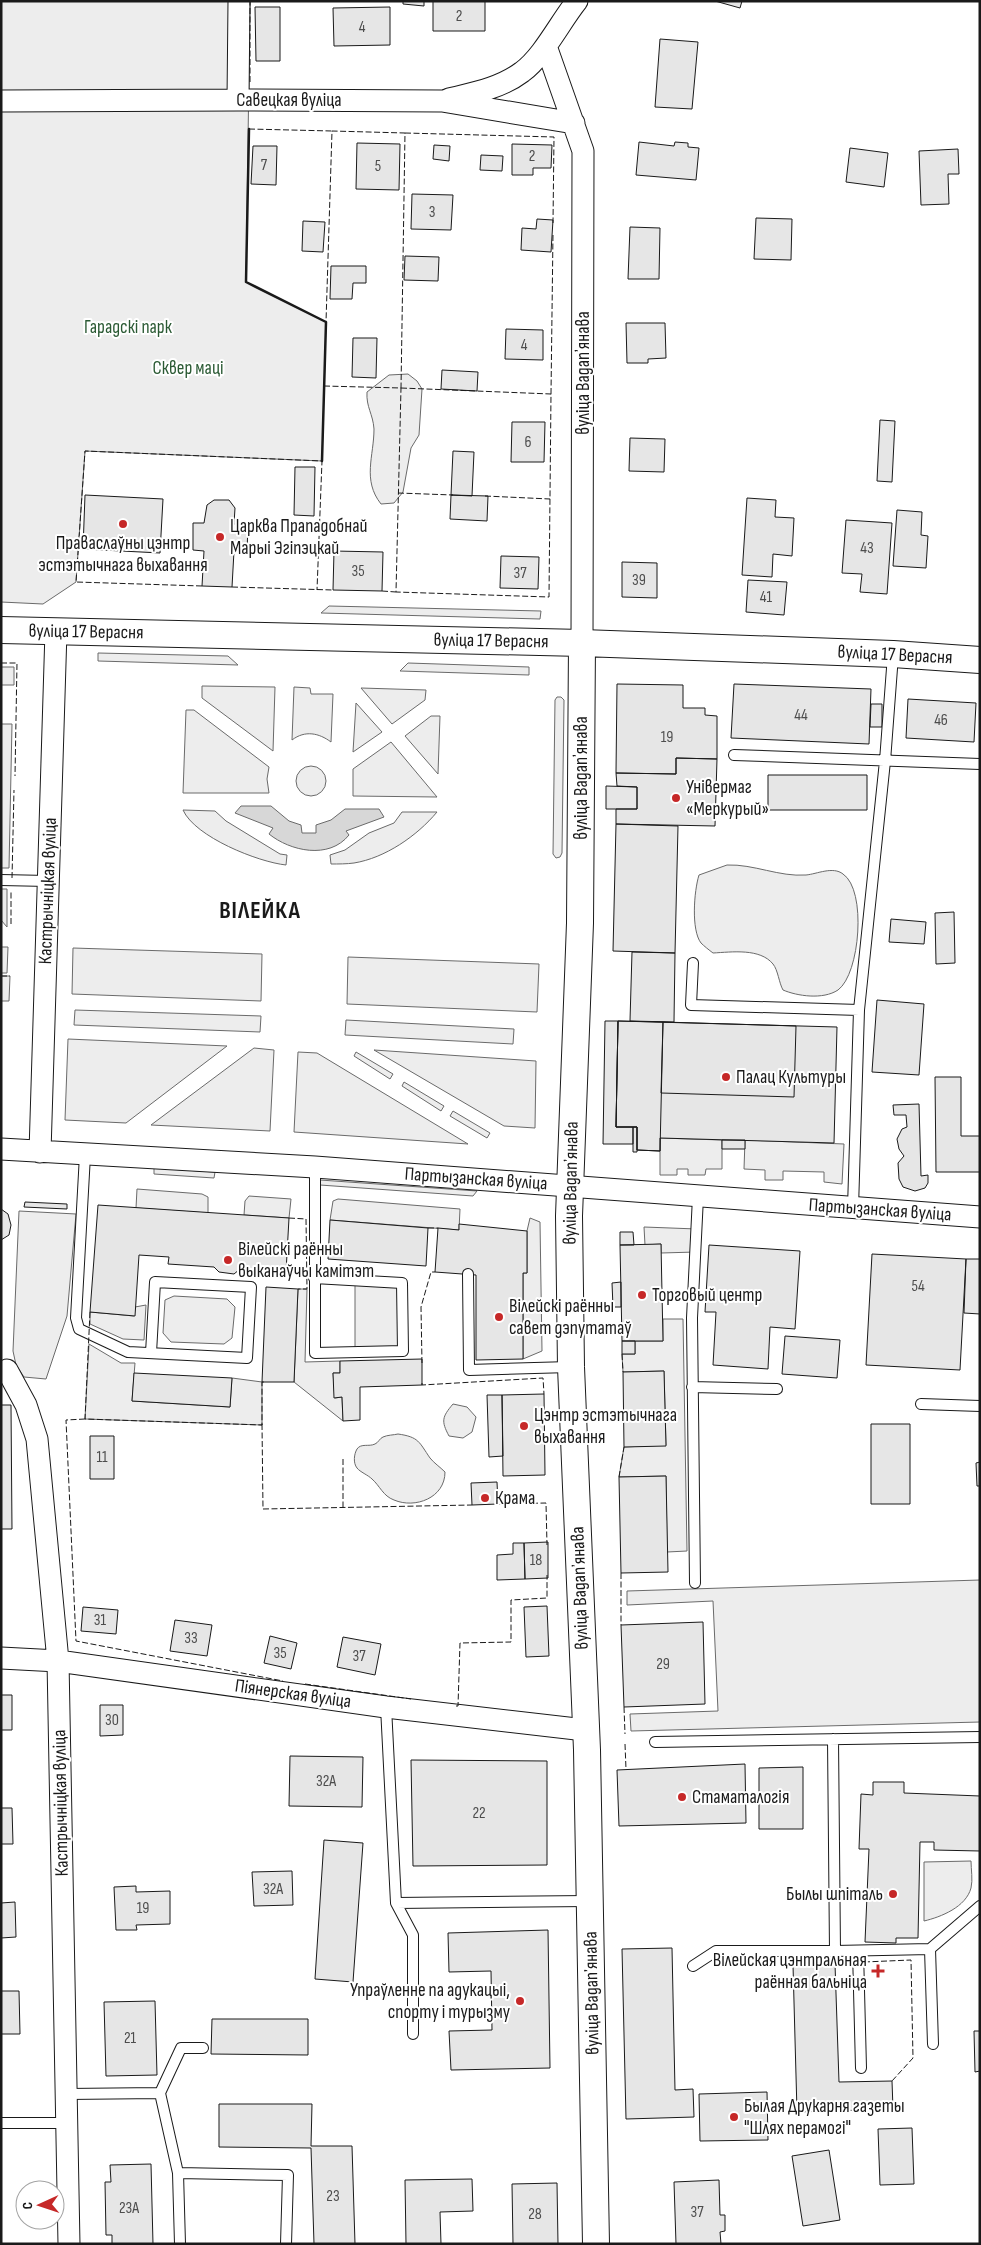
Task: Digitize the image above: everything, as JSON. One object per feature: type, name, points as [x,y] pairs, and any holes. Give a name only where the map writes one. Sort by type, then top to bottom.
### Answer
[{"type":"street","points":[[238,100],[239,1]]},
{"type":"street","points":[[442,101],[494,88],[523,72],[546,46],[561,21],[577,1]]},
{"type":"street","name":"вуліца Вадапʼянава","points":[[546,46],[574,123],[582,151],[584,183],[580,923],[570,1187],[571,1367],[590,1901],[596,2244]]},
{"type":"street","name":"Савецкая вуліца","points":[[1,101],[442,101],[574,123]]},
{"type":"street","name":"вуліца 17 Верасня","points":[[1,630],[582,643],[893,654],[980,660]]},
{"type":"street","name":"Кастрычніцкая вуліца","points":[[40,1152],[56,631]]},
{"type":"street","name":"Партызанская вуліца","points":[[1,1148],[40,1152],[315,1167],[980,1217]]},
{"type":"street","name":"Кастрычніцкая вуліца","points":[[4,1367],[26,1405],[37,1439],[58,1661],[69,2244]]},
{"type":"street","name":"Піянерская вуліца","points":[[1,1658],[58,1661],[386,1707],[585,1730]]},
{"type":"lane","points":[[853,1208],[859,1010],[885,761],[893,654]]},
{"type":"lane","points":[[734,755],[980,764]]},
{"type":"lane","points":[[1,880],[48,881]]},
{"type":"lane","points":[[692,963],[691,1005],[859,1010]]},
{"type":"lane","points":[[85,1154],[76,1318],[79,1329],[128,1352],[247,1358],[251,1287],[155,1282],[151,1353]]},
{"type":"lane","points":[[314,1278],[402,1283],[403,1351],[315,1353],[314,1278],[315,1167]]},
{"type":"lane","points":[[695,1583],[692,1318],[698,1197]]},
{"type":"lane","points":[[468,1274],[469,1370],[571,1367]]},
{"type":"lane","points":[[692,1387],[777,1389]]},
{"type":"lane","points":[[921,1404],[980,1406]]},
{"type":"lane","points":[[386,1707],[396,1903],[413,1935],[413,2034]]},
{"type":"lane","points":[[655,1742],[980,1737]]},
{"type":"lane","points":[[833,1739],[835,1951]]},
{"type":"lane","points":[[396,1903],[590,1901]]},
{"type":"lane","points":[[693,1966],[716,1951],[930,1949],[980,1906]]},
{"type":"lane","points":[[930,1949],[933,2044]]},
{"type":"lane","points":[[858,1950],[861,2068]]},
{"type":"lane","points":[[180,2244],[178,2173],[160,2093],[180,2048],[203,2048]]},
{"type":"lane","points":[[67,2094],[160,2093]]},
{"type":"lane","points":[[1,2123],[67,2124]]},
{"type":"lane","points":[[178,2173],[288,2175],[286,2244]]},
{"type":"green space","name":"Гарадскі парк","points":[[1,1],[250,1],[246,282],[326,322],[322,461],[85,451],[76,582],[43,604],[1,602]]},
{"type":"green space","points":[[408,374],[417,381],[422,389],[419,435],[411,448],[403,492],[394,503],[381,504],[375,495],[370,477],[374,429],[367,392],[389,375]]},
{"type":"green space","points":[[329,606],[541,611],[540,619],[321,613]]},
{"type":"green space","points":[[98,653],[228,656],[238,665],[98,661]]},
{"type":"green space","points":[[408,663],[529,667],[529,675],[400,671]]},
{"type":"green space","points":[[1,667],[14,667],[14,685],[1,685]]},
{"type":"green space","points":[[202,686],[275,687],[273,751],[202,698]]},
{"type":"green space","points":[[294,687],[310,688],[311,694],[333,694],[331,742],[322,736],[312,734],[302,735],[292,740]]},
{"type":"green space","points":[[361,688],[426,690],[425,700],[392,724]]},
{"type":"green space","points":[[557,697],[561,697],[564,700],[562,853],[560,857],[556,858],[553,854],[555,700]]},
{"type":"green space","points":[[356,703],[382,732],[353,752]]},
{"type":"green space","points":[[186,710],[194,710],[269,767],[267,779],[269,793],[183,793]]},
{"type":"green space","points":[[431,716],[440,716],[438,774],[405,736]]},
{"type":"green space","points":[[1,724],[12,724],[9,868],[1,868]]},
{"type":"green space","points":[[391,742],[437,797],[353,796],[353,769]]},
{"type":"green space","points":[[311,766],[322,770],[326,781],[322,792],[311,796],[300,792],[296,781],[300,770]]},
{"type":"green space","points":[[183,810],[215,811],[226,821],[280,854],[287,855],[286,865],[260,859],[213,838],[200,830]]},
{"type":"green space","points":[[402,812],[437,812],[420,829],[389,851],[354,863],[331,864],[330,855],[345,850],[369,833],[394,823]]},
{"type":"green space","points":[[727,865],[747,866],[796,875],[835,871],[843,874],[851,883],[858,914],[856,950],[846,981],[838,990],[825,995],[810,996],[783,990],[775,967],[761,955],[745,952],[713,953],[701,943],[695,920],[695,900],[699,875]]},
{"type":"green space","points":[[1,889],[7,889],[7,927],[1,920]]},
{"type":"green space","points":[[1,947],[8,947],[7,973],[1,973]]},
{"type":"green space","points":[[73,948],[262,954],[261,1001],[72,994]]},
{"type":"green space","points":[[348,957],[539,964],[537,1012],[347,1004]]},
{"type":"green space","points":[[1,976],[10,976],[9,1001],[1,1001]]},
{"type":"green space","points":[[75,1010],[261,1016],[260,1032],[74,1025]]},
{"type":"green space","points":[[346,1020],[514,1029],[513,1044],[345,1035]]},
{"type":"green space","points":[[68,1039],[227,1046],[126,1123],[65,1120]]},
{"type":"green space","points":[[254,1048],[274,1050],[270,1131],[151,1125]]},
{"type":"green space","points":[[374,1050],[536,1061],[535,1128],[504,1126]]},
{"type":"green space","points":[[298,1052],[317,1053],[468,1144],[294,1132]]},
{"type":"green space","points":[[356,1052],[393,1074],[390,1079],[354,1056]]},
{"type":"green space","points":[[404,1082],[444,1106],[441,1111],[402,1086]]},
{"type":"green space","points":[[453,1111],[490,1133],[487,1138],[450,1116]]},
{"type":"green space","points":[[660,1138],[722,1140],[722,1169],[706,1169],[705,1175],[688,1175],[688,1169],[677,1169],[677,1175],[660,1175]]},
{"type":"green space","points":[[745,1140],[844,1144],[842,1184],[824,1182],[824,1172],[783,1171],[783,1180],[765,1180],[765,1170],[744,1169]]},
{"type":"green space","points":[[154,1168],[215,1172],[214,1178],[154,1174]]},
{"type":"green space","points":[[320,1180],[477,1191],[473,1196],[320,1185]]},
{"type":"green space","points":[[137,1189],[202,1194],[208,1197],[208,1213],[136,1208]]},
{"type":"green space","points":[[249,1196],[291,1199],[289,1218],[244,1215],[245,1201]]},
{"type":"green space","points":[[338,1199],[460,1209],[459,1230],[330,1220],[333,1201]]},
{"type":"green space","points":[[19,1211],[76,1214],[67,1316],[46,1379],[24,1377],[16,1365],[13,1351]]},
{"type":"green space","points":[[530,1218],[540,1222],[542,1351],[523,1359],[523,1273],[527,1273],[527,1231]]},
{"type":"green space","points":[[644,1227],[697,1229],[696,1252],[661,1253],[661,1244],[645,1245]]},
{"type":"green space","points":[[355,1280],[402,1283],[403,1351],[355,1352]]},
{"type":"green space","points":[[298,1289],[307,1289],[305,1362],[340,1361],[340,1373],[333,1373],[335,1398],[342,1397],[343,1421],[294,1382]]},
{"type":"green space","points":[[174,1296],[227,1299],[235,1307],[232,1338],[224,1344],[171,1342],[163,1333],[165,1300]]},
{"type":"green space","points":[[146,1305],[144,1340],[123,1339],[90,1324],[90,1312],[134,1316],[135,1307]]},
{"type":"green space","points":[[663,1319],[683,1319],[687,1551],[667,1552],[666,1476],[619,1477],[624,1447],[666,1445],[664,1371],[623,1372],[622,1354],[635,1354],[635,1341],[663,1341]]},
{"type":"green space","points":[[89,1344],[121,1363],[135,1363],[132,1401],[230,1407],[232,1378],[262,1382],[262,1425],[85,1419]]},
{"type":"green space","points":[[453,1404],[467,1407],[476,1417],[472,1432],[463,1438],[449,1436],[444,1423],[445,1416]]},
{"type":"green space","points":[[398,1434],[418,1441],[432,1460],[445,1472],[444,1481],[440,1489],[427,1499],[411,1503],[394,1500],[387,1496],[372,1479],[356,1466],[354,1461],[359,1447],[373,1445],[383,1437]]},
{"type":"green space","points":[[980,1580],[980,1722],[631,1731],[630,1714],[718,1711],[713,1601],[627,1605],[627,1591]]},
{"type":"green space","points":[[971,1861],[972,1885],[964,1901],[945,1914],[924,1921],[924,1862]]},
{"type":"shaded area","points":[[241,806],[271,806],[289,821],[301,825],[302,833],[316,833],[316,825],[331,820],[345,809],[379,809],[384,817],[346,831],[349,835],[341,843],[331,848],[309,850],[288,845],[278,840],[269,834],[273,828],[235,813]]},
{"type":"building","points":[[403,1],[424,1],[424,6],[403,4]]},
{"type":"building","points":[[433,1],[485,1],[485,31],[433,31]]},
{"type":"building","points":[[715,1],[742,1],[740,8]]},
{"type":"building","points":[[255,7],[280,7],[280,61],[256,61]]},
{"type":"building","points":[[390,7],[390,45],[334,46],[333,8]]},
{"type":"building","points":[[660,39],[698,42],[692,109],[655,107]]},
{"type":"building","points":[[639,142],[674,146],[675,142],[688,143],[688,147],[699,148],[696,180],[636,175]]},
{"type":"building","points":[[357,143],[400,144],[399,190],[356,189]]},
{"type":"building","points":[[512,144],[552,145],[551,168],[533,168],[533,175],[512,175]]},
{"type":"building","points":[[434,145],[450,146],[449,161],[433,159]]},
{"type":"building","points":[[253,146],[277,146],[276,185],[251,184]]},
{"type":"building","points":[[850,148],[888,153],[884,187],[846,182]]},
{"type":"building","points":[[958,149],[959,174],[948,174],[949,204],[921,205],[919,151]]},
{"type":"building","points":[[481,155],[503,156],[502,171],[480,170]]},
{"type":"building","points":[[412,194],[453,195],[451,230],[411,229]]},
{"type":"building","points":[[756,218],[792,219],[791,260],[754,259]]},
{"type":"building","points":[[537,219],[553,220],[551,252],[521,250],[522,228],[536,229]]},
{"type":"building","points":[[303,221],[325,222],[323,252],[302,251]]},
{"type":"building","points":[[630,227],[660,228],[659,279],[628,279]]},
{"type":"building","points":[[405,256],[439,257],[438,281],[404,280]]},
{"type":"building","points":[[331,266],[366,266],[366,283],[353,283],[352,299],[330,299]]},
{"type":"building","points":[[626,323],[665,323],[666,358],[648,359],[648,363],[627,363]]},
{"type":"building","points":[[506,329],[543,330],[543,360],[505,359]]},
{"type":"building","points":[[353,338],[377,338],[376,378],[352,377]]},
{"type":"building","points":[[442,370],[478,372],[477,391],[441,389]]},
{"type":"building","points":[[880,420],[895,421],[892,482],[877,481]]},
{"type":"building","points":[[512,422],[545,422],[544,462],[511,462]]},
{"type":"building","points":[[630,438],[665,439],[664,472],[629,471]]},
{"type":"building","points":[[453,451],[474,452],[472,496],[451,495]]},
{"type":"building","points":[[295,467],[315,467],[314,516],[294,515]]},
{"type":"building","name":"Праваслаўны цэнтр эстэтычнага выхавання","points":[[85,495],[163,499],[160,553],[83,549]]},
{"type":"building","points":[[451,495],[488,496],[487,521],[450,519]]},
{"type":"building","points":[[747,498],[776,500],[775,517],[794,518],[792,556],[773,554],[772,577],[742,575]]},
{"type":"building","name":"Царква Прападобнай Марыі Эгіпэцкай","points":[[214,500],[229,500],[235,508],[234,524],[248,524],[247,552],[234,551],[232,587],[202,586],[204,551],[193,550],[193,523],[204,523],[207,505]]},
{"type":"building","points":[[897,510],[922,512],[921,535],[928,536],[926,568],[893,566]]},
{"type":"building","points":[[846,520],[892,523],[887,594],[860,592],[862,574],[842,573]]},
{"type":"building","points":[[334,551],[383,552],[382,591],[333,590]]},
{"type":"building","points":[[501,556],[539,557],[538,589],[500,588]]},
{"type":"building","points":[[622,562],[657,563],[657,598],[622,597]]},
{"type":"building","points":[[748,580],[787,582],[784,615],[746,612]]},
{"type":"building","points":[[617,684],[683,685],[683,708],[705,708],[705,715],[717,716],[717,759],[676,758],[676,774],[616,773]]},
{"type":"building","points":[[734,684],[871,689],[869,744],[731,738]]},
{"type":"building","points":[[908,699],[976,703],[974,742],[906,738]]},
{"type":"building","points":[[871,704],[882,704],[882,727],[870,727]]},
{"type":"building","name":"Універмаг «Меркурый»","points":[[676,758],[717,759],[715,826],[616,824],[616,809],[637,809],[637,787],[617,786],[616,773],[676,774]]},
{"type":"building","points":[[768,775],[867,775],[867,810],[768,810]]},
{"type":"building","points":[[606,786],[637,787],[637,809],[606,809]]},
{"type":"building","points":[[616,824],[678,826],[675,953],[613,951]]},
{"type":"building","points":[[954,912],[955,963],[936,964],[935,913]]},
{"type":"building","points":[[891,919],[926,922],[924,944],[889,942]]},
{"type":"building","points":[[632,952],[675,953],[674,1022],[630,1021]]},
{"type":"building","points":[[877,1000],[924,1004],[919,1075],[872,1072]]},
{"type":"building","points":[[605,1021],[618,1021],[616,1127],[633,1127],[633,1144],[603,1144]]},
{"type":"building","name":"Палац Культуры","points":[[618,1021],[837,1027],[834,1143],[660,1138],[660,1151],[637,1150],[637,1127],[616,1127]]},
{"type":"building","points":[[618,1021],[663,1022],[660,1151],[637,1150],[637,1127],[616,1127]]},
{"type":"building","points":[[663,1022],[796,1026],[794,1097],[661,1093]]},
{"type":"building","points":[[935,1077],[961,1077],[961,1136],[980,1136],[980,1172],[936,1172]]},
{"type":"building","points":[[919,1104],[921,1176],[928,1175],[928,1183],[925,1188],[915,1191],[903,1187],[899,1179],[898,1163],[904,1156],[899,1149],[897,1139],[902,1129],[907,1127],[906,1115],[894,1115],[893,1105]]},
{"type":"building","points":[[633,1127],[637,1127],[637,1152],[633,1152]]},
{"type":"building","points":[[722,1140],[745,1140],[745,1149],[722,1149]]},
{"type":"building","points":[[25,1202],[67,1204],[67,1209],[24,1207]]},
{"type":"building","name":"Вілейскі раённы выканаўчы камітэт","points":[[98,1205],[289,1218],[286,1272],[240,1269],[234,1274],[219,1272],[214,1267],[168,1264],[169,1257],[139,1255],[135,1316],[90,1312]]},
{"type":"building","points":[[1,1209],[8,1214],[11,1225],[9,1235],[1,1240]]},
{"type":"building","points":[[330,1220],[428,1228],[426,1266],[328,1259]]},
{"type":"building","name":"Вілейскі раённы савет дэпутатаў","points":[[459,1224],[527,1231],[527,1273],[523,1273],[523,1359],[476,1360],[476,1275],[435,1272],[438,1228],[459,1230]]},
{"type":"building","points":[[620,1232],[633,1232],[634,1245],[620,1245]]},
{"type":"building","name":"Торговый центр","points":[[661,1244],[663,1341],[622,1341],[620,1245]]},
{"type":"building","points":[[709,1245],[800,1251],[795,1329],[770,1327],[768,1369],[713,1365],[716,1312],[705,1312]]},
{"type":"building","points":[[872,1254],[966,1259],[960,1370],[866,1365]]},
{"type":"building","points":[[966,1259],[980,1259],[980,1314],[964,1313]]},
{"type":"building","points":[[621,1282],[621,1307],[613,1307],[612,1283]]},
{"type":"building","points":[[266,1287],[298,1289],[294,1382],[262,1382]]},
{"type":"building","points":[[785,1336],[840,1340],[837,1378],[782,1374]]},
{"type":"building","points":[[622,1341],[635,1341],[635,1354],[622,1354]]},
{"type":"building","points":[[422,1359],[422,1385],[360,1387],[360,1420],[343,1421],[342,1397],[334,1398],[333,1373],[340,1373],[340,1361]]},
{"type":"building","points":[[664,1371],[666,1446],[624,1447],[623,1372]]},
{"type":"building","points":[[134,1373],[232,1378],[230,1407],[132,1401]]},
{"type":"building","name":"Цэнтр эстэтычнага выхавання","points":[[544,1394],[545,1475],[503,1476],[502,1395]]},
{"type":"building","points":[[487,1395],[502,1395],[503,1456],[489,1457]]},
{"type":"building","points":[[1,1405],[11,1405],[12,1529],[1,1529]]},
{"type":"building","points":[[871,1424],[910,1424],[910,1504],[871,1504]]},
{"type":"building","points":[[90,1436],[114,1436],[114,1479],[90,1479]]},
{"type":"building","points":[[980,1462],[980,1486],[977,1486],[976,1463]]},
{"type":"building","points":[[666,1476],[668,1572],[621,1573],[619,1477]]},
{"type":"building","name":"Крама","points":[[497,1482],[498,1504],[472,1505],[471,1483]]},
{"type":"building","points":[[548,1542],[548,1578],[525,1579],[524,1543]]},
{"type":"building","points":[[513,1543],[524,1543],[525,1579],[497,1580],[497,1555],[513,1554]]},
{"type":"building","points":[[547,1606],[549,1656],[526,1657],[524,1607]]},
{"type":"building","points":[[83,1607],[118,1610],[116,1634],[81,1631]]},
{"type":"building","points":[[175,1620],[212,1625],[207,1656],[170,1651]]},
{"type":"building","points":[[703,1622],[705,1704],[624,1707],[621,1625]]},
{"type":"building","points":[[270,1636],[297,1643],[291,1669],[264,1663]]},
{"type":"building","points":[[343,1637],[381,1644],[375,1675],[337,1667]]},
{"type":"building","points":[[1,1695],[12,1695],[12,1730],[1,1730]]},
{"type":"building","points":[[100,1705],[123,1705],[123,1735],[100,1736]]},
{"type":"building","points":[[290,1756],[363,1757],[362,1807],[289,1806]]},
{"type":"building","points":[[411,1760],[547,1761],[547,1865],[413,1866]]},
{"type":"building","name":"Стаматалогія","points":[[745,1764],[746,1823],[619,1826],[617,1770]]},
{"type":"building","points":[[803,1767],[803,1829],[759,1829],[759,1768]]},
{"type":"building","name":"Былы шпіталь","points":[[873,1782],[904,1782],[904,1793],[980,1796],[980,1851],[934,1850],[934,1842],[920,1842],[918,1938],[896,1938],[896,1943],[865,1942],[869,1849],[859,1849],[861,1794],[873,1795]]},
{"type":"building","points":[[1,1808],[12,1808],[13,1844],[1,1844]]},
{"type":"building","points":[[324,1840],[363,1843],[353,1982],[315,1979]]},
{"type":"building","points":[[292,1871],[293,1905],[254,1906],[252,1872]]},
{"type":"building","points":[[136,1886],[136,1892],[170,1891],[170,1924],[136,1925],[137,1930],[116,1930],[114,1887]]},
{"type":"building","points":[[15,1902],[16,1937],[1,1938],[1,1903]]},
{"type":"building","name":"Упраўленне па адукацыі, спорту і турызму","points":[[548,1930],[550,2068],[451,2070],[449,2031],[492,2030],[491,1971],[449,1972],[448,1933]]},
{"type":"building","points":[[672,1948],[675,2090],[693,2089],[694,2117],[626,2119],[622,1949]]},
{"type":"building","points":[[835,1964],[839,2082],[892,2081],[893,2109],[797,2112],[793,1965]]},
{"type":"building","points":[[1,1991],[19,1991],[20,2034],[1,2034]]},
{"type":"building","points":[[155,2001],[157,2075],[106,2076],[104,2002]]},
{"type":"building","points":[[212,2019],[308,2019],[308,2055],[211,2054]]},
{"type":"building","points":[[974,2031],[980,2031],[980,2071],[975,2072]]},
{"type":"building","name":"Былая Друкарня газеты \"Шлях перамогі\"","points":[[767,2092],[768,2140],[700,2141],[699,2094]]},
{"type":"building","points":[[219,2104],[312,2104],[311,2146],[352,2146],[355,2244],[314,2244],[311,2148],[219,2147]]},
{"type":"building","points":[[912,2128],[914,2184],[880,2185],[878,2129]]},
{"type":"building","points":[[829,2150],[840,2220],[803,2226],[792,2156]]},
{"type":"building","points":[[151,2164],[153,2244],[112,2244],[112,2235],[106,2235],[105,2182],[111,2182],[110,2165]]},
{"type":"building","points":[[472,2179],[473,2211],[440,2212],[441,2244],[406,2244],[405,2180]]},
{"type":"building","points":[[719,2180],[720,2215],[725,2215],[725,2231],[720,2232],[721,2244],[676,2244],[674,2182]]},
{"type":"building","points":[[557,2183],[558,2244],[513,2244],[512,2184]]},
{"type":"fence","points":[[250,1],[250,82]]},
{"type":"fence","points":[[249,129],[332,131]]},
{"type":"fence","points":[[324,386],[401,388],[405,133],[332,131],[326,322]]},
{"type":"fence","points":[[405,133],[554,137],[553,223]]},
{"type":"fence","points":[[551,394],[553,233]]},
{"type":"fence","points":[[401,388],[551,394],[549,597],[396,592],[401,388]]},
{"type":"fence","points":[[202,586],[76,582],[85,451],[322,461],[317,590]]},
{"type":"fence","points":[[398,493],[453,495]]},
{"type":"fence","points":[[485,496],[550,499]]},
{"type":"fence","points":[[232,587],[333,590]]},
{"type":"fence","points":[[382,591],[396,592]]},
{"type":"fence","points":[[1,663],[17,663],[15,776]]},
{"type":"fence","points":[[12,878],[14,790]]},
{"type":"fence","points":[[11,890],[11,924]]},
{"type":"fence","points":[[1,976],[10,976]]},
{"type":"fence","points":[[289,1218],[306,1219],[307,1289],[298,1289]]},
{"type":"fence","points":[[428,1228],[438,1228]]},
{"type":"fence","points":[[422,1363],[421,1307],[431,1272],[435,1272]]},
{"type":"fence","points":[[90,1312],[85,1419],[262,1425],[262,1382],[265,1382]]},
{"type":"fence","points":[[622,1354],[623,1372]]},
{"type":"fence","points":[[422,1383],[422,1385],[543,1378],[544,1394]]},
{"type":"fence","points":[[85,1419],[66,1420],[76,1641],[283,1681]]},
{"type":"fence","points":[[262,1424],[263,1509],[472,1505]]},
{"type":"fence","points":[[619,1477],[624,1447]]},
{"type":"fence","points":[[343,1459],[343,1508]]},
{"type":"fence","points":[[498,1504],[546,1503],[547,1545]]},
{"type":"fence","points":[[621,1573],[621,1625]]},
{"type":"fence","points":[[456,1706],[458,1706],[460,1643],[511,1642],[511,1600],[547,1598],[547,1575]]},
{"type":"fence","points":[[305,1684],[411,1699]]},
{"type":"fence","points":[[624,1707],[625,1734]]},
{"type":"fence","points":[[625,1744],[626,1769]]},
{"type":"fence","points":[[864,1962],[911,1960],[913,2058],[892,2081]]},
{"type":"fence","points":[[835,1964],[850,1963]]},
{"type":"wall","points":[[249,129],[246,282],[326,322],[322,461]]},
{"type":"place","name":"Праваслаўны цэнтр эстэтычнага выхавання","points":[[123,524]]},
{"type":"place","name":"Царква Прападобнай Марыі Эгіпэцкай","points":[[220,537]]},
{"type":"place","name":"Універмаг «Меркурый»","points":[[676,798]]},
{"type":"place","name":"Палац Культуры","points":[[726,1077]]},
{"type":"place","name":"Вілейскі раённы выканаўчы камітэт","points":[[228,1260]]},
{"type":"place","name":"Торговый центр","points":[[642,1295]]},
{"type":"place","name":"Вілейскі раённы савет дэпутатаў","points":[[499,1317]]},
{"type":"place","name":"Цэнтр эстэтычнага выхавання","points":[[524,1426]]},
{"type":"place","name":"Крама","points":[[485,1498]]},
{"type":"place","name":"Стаматалогія","points":[[682,1797]]},
{"type":"place","name":"Былы шпіталь","points":[[893,1894]]},
{"type":"place","name":"Вілейская цэнтральная раённая бальніца","points":[[878,1971]]},
{"type":"place","name":"Упраўленне па адукацыі, спорту і турызму","points":[[520,2001]]},
{"type":"place","name":"Былая Друкарня газеты \"Шлях перамогі\"","points":[[734,2117]]},
{"type":"district","name":"ВІЛЕЙКА","points":[[260,910]]},
{"type":"park label","name":"Сквер маці","points":[[188,368]]}]
